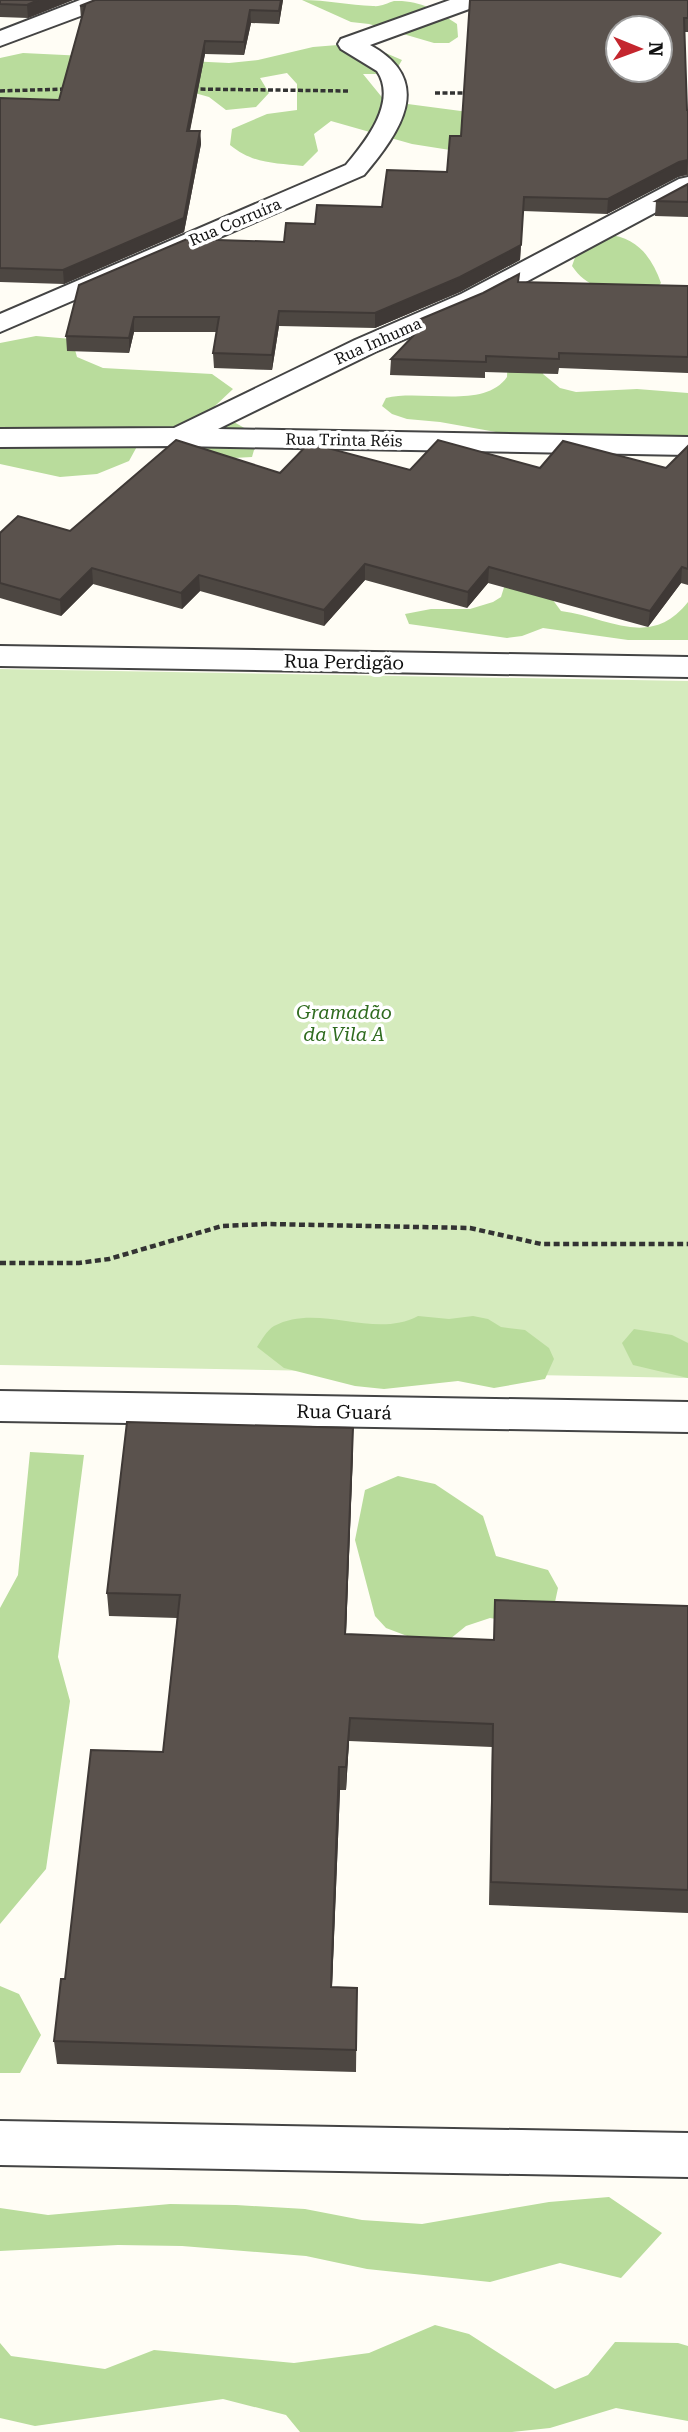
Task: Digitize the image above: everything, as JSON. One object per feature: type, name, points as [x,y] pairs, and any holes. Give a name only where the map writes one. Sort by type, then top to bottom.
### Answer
[{"type":"street","points":[[0,39],[102,0]]},
{"type":"street","points":[[394,92],[393,76],[379,61],[350,44],[472,0]]},
{"type":"street","name":"Rua Corruíra","points":[[0,324],[355,170],[378,144],[393,108],[394,92]]},
{"type":"street","name":"Rua Inhuma","points":[[178,438],[365,346],[471,300],[688,185]]},
{"type":"street","name":"Rua Trinta Réis","points":[[0,438],[688,446]]},
{"type":"street","name":"Rua Perdigão","points":[[0,656],[688,667]]},
{"type":"street","name":"Rua Guará","points":[[0,1406],[688,1417]]},
{"type":"street","points":[[0,2143],[688,2155]]},
{"type":"path","points":[[0,91],[69,89]]},
{"type":"path","points":[[191,89],[473,94]]},
{"type":"path","points":[[0,1263],[79,1263],[109,1259],[222,1226],[267,1224],[470,1228],[541,1244],[688,1244]]},
{"type":"green space","points":[[302,0],[376,6],[394,1],[412,2],[435,10],[457,24],[458,37],[449,43],[434,43],[369,24],[351,22]]},
{"type":"green space","points":[[350,44],[381,51],[402,60],[394,74],[363,74],[385,101],[476,113],[491,127],[450,150],[412,144],[331,121],[314,134],[318,151],[303,166],[265,162],[247,156],[230,145],[232,129],[267,114],[297,110],[297,84],[287,73],[260,78],[269,93],[256,107],[226,110],[209,97],[184,90],[0,109],[0,58],[23,53],[229,63],[258,60],[313,47]]},
{"type":"green space","points":[[607,235],[626,239],[642,250],[661,283],[655,290],[608,289],[589,283],[580,276],[572,266],[578,249]]},
{"type":"green space","points":[[36,336],[72,339],[77,357],[103,368],[212,374],[233,389],[215,406],[234,422],[258,436],[252,457],[215,459],[140,441],[129,461],[97,474],[60,477],[0,464],[0,343]]},
{"type":"green space","points":[[508,351],[542,365],[543,374],[560,388],[576,392],[637,389],[688,393],[688,436],[518,436],[407,419],[392,414],[382,406],[386,398],[468,396],[497,387],[507,377]]},
{"type":"green space","points":[[506,581],[541,584],[561,611],[628,627],[644,628],[659,624],[674,616],[688,602],[688,640],[628,640],[543,628],[507,638],[409,624],[405,614],[431,609],[470,609],[493,602],[501,597]]},
{"type":"green space","name":"Gramadão da Vila A","points":[[0,669],[688,681],[688,1378],[0,1365]]},
{"type":"green space","points":[[418,1316],[449,1319],[473,1316],[488,1319],[501,1327],[525,1330],[549,1348],[554,1359],[545,1379],[494,1388],[458,1381],[384,1389],[355,1386],[284,1368],[257,1347],[271,1328],[291,1320],[309,1318],[383,1324]]},
{"type":"green space","points":[[634,1329],[672,1335],[688,1343],[688,1378],[633,1365],[622,1343]]},
{"type":"green space","points":[[30,1452],[84,1455],[58,1657],[70,1701],[46,1869],[0,1924],[0,1608],[18,1575]]},
{"type":"green space","points":[[398,1476],[435,1484],[483,1516],[496,1556],[548,1570],[558,1588],[552,1616],[514,1622],[490,1618],[466,1626],[439,1648],[386,1628],[375,1616],[355,1540],[365,1490]]},
{"type":"green space","points":[[0,1986],[19,1994],[41,2035],[20,2073],[0,2073]]},
{"type":"green space","points":[[609,2197],[662,2233],[621,2278],[560,2263],[490,2282],[367,2269],[306,2256],[182,2246],[118,2245],[0,2251],[0,2208],[48,2215],[170,2204],[236,2205],[305,2209],[362,2220],[422,2224],[549,2202]]},
{"type":"green space","points":[[435,2325],[469,2334],[555,2389],[588,2375],[615,2342],[678,2343],[688,2346],[688,2421],[616,2408],[550,2428],[512,2432],[300,2432],[286,2415],[223,2399],[35,2426],[0,2418],[0,2343],[11,2356],[105,2369],[154,2350],[294,2363],[369,2353]]},
{"type":"building","points":[[0,0],[38,0],[27,5],[0,4]]},
{"type":"building","points":[[95,0],[281,0],[279,11],[250,10],[244,42],[205,41],[187,131],[200,131],[184,218],[63,270],[0,268],[0,98],[59,100],[85,6],[80,6]]},
{"type":"building","points":[[470,0],[688,0],[688,18],[684,18],[688,160],[679,162],[608,199],[524,197],[521,245],[460,277],[375,313],[279,311],[272,355],[213,353],[219,317],[134,317],[129,338],[66,336],[79,285],[187,239],[284,242],[286,223],[315,224],[317,205],[382,207],[387,170],[447,172],[450,136],[461,136]]},
{"type":"building","points":[[688,184],[688,202],[656,201]]},
{"type":"building","points":[[519,274],[518,282],[688,286],[688,357],[559,353],[559,359],[486,356],[486,362],[391,359],[415,334],[416,321],[483,293]]},
{"type":"building","points":[[176,440],[280,473],[309,443],[410,470],[438,440],[540,468],[563,441],[666,468],[688,446],[688,569],[682,567],[650,611],[489,567],[468,592],[365,564],[324,610],[199,575],[181,593],[92,568],[60,600],[0,583],[0,533],[18,516],[70,531]]},
{"type":"building","points":[[127,1422],[353,1428],[345,1634],[494,1640],[495,1600],[688,1606],[688,1890],[491,1882],[493,1724],[350,1718],[346,1767],[339,1767],[331,1987],[357,1988],[356,2050],[54,2041],[61,1979],[65,1979],[91,1750],[163,1752],[180,1595],[107,1593]]}]
